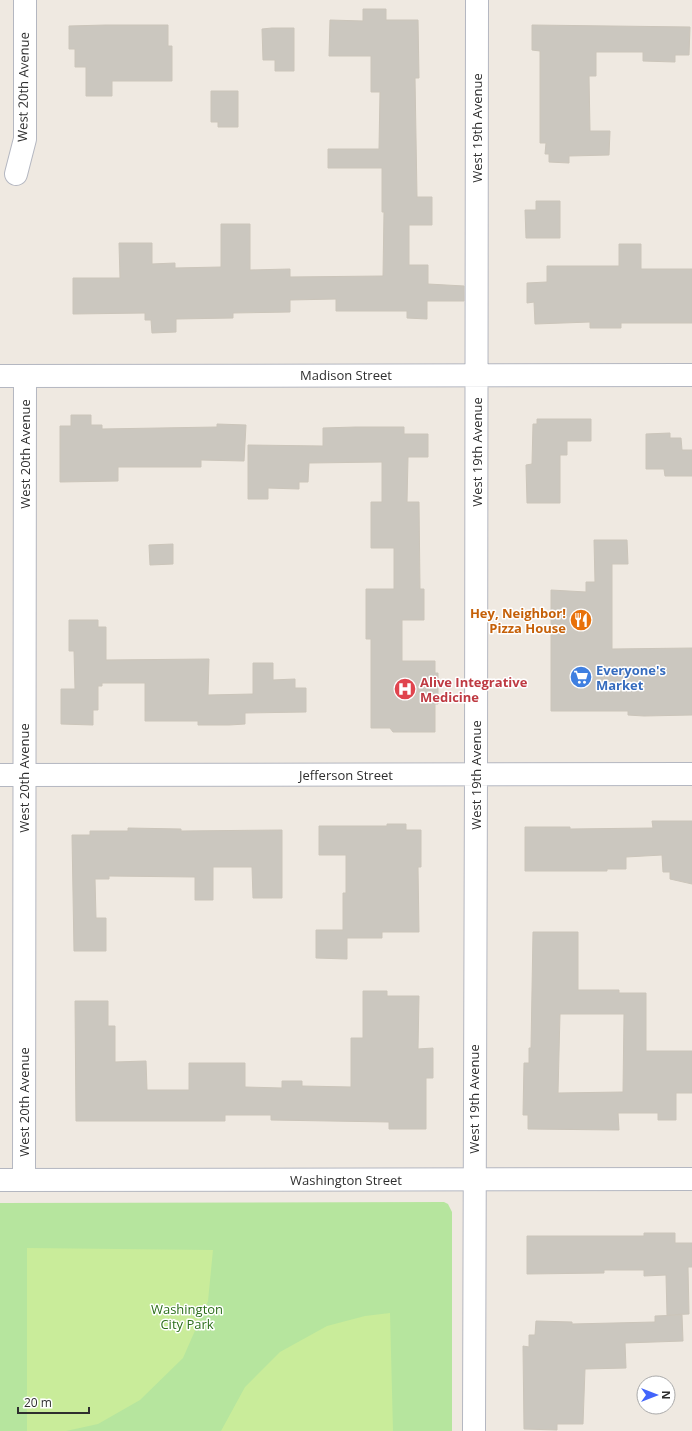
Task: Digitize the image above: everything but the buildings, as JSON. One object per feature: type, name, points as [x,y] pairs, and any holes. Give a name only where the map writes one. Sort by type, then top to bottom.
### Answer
[{"type":"street","name":"West 20th Avenue","points":[[16,174],[25,139],[25,0]]},
{"type":"street","name":"West 19th Avenue","points":[[474,1431],[478,375],[477,0]]},
{"type":"street","name":"Madison Street","points":[[0,376],[692,375]]},
{"type":"street","name":"West 20th Avenue","points":[[24,1180],[25,376]]},
{"type":"street","name":"Jefferson Street","points":[[0,775],[692,774]]},
{"type":"street","name":"Washington Street","points":[[0,1180],[692,1180]]},
{"type":"green space","name":"Washington City Park","points":[[444,1202],[448,1204],[452,1212],[452,1431],[0,1431],[0,1203]]},
{"type":"green space","points":[[27,1248],[213,1250],[208,1301],[183,1358],[140,1400],[98,1424],[66,1431],[27,1431]]},
{"type":"green space","points":[[390,1313],[393,1431],[221,1431],[245,1387],[280,1352],[327,1326],[365,1316]]},
{"type":"place","name":"Hey, Neighbor! Pizza House","points":[[581,620]]},
{"type":"place","name":"Everyone's Market","points":[[581,677]]},
{"type":"place","name":"Alive Integrative Medicine","points":[[405,689]]}]
